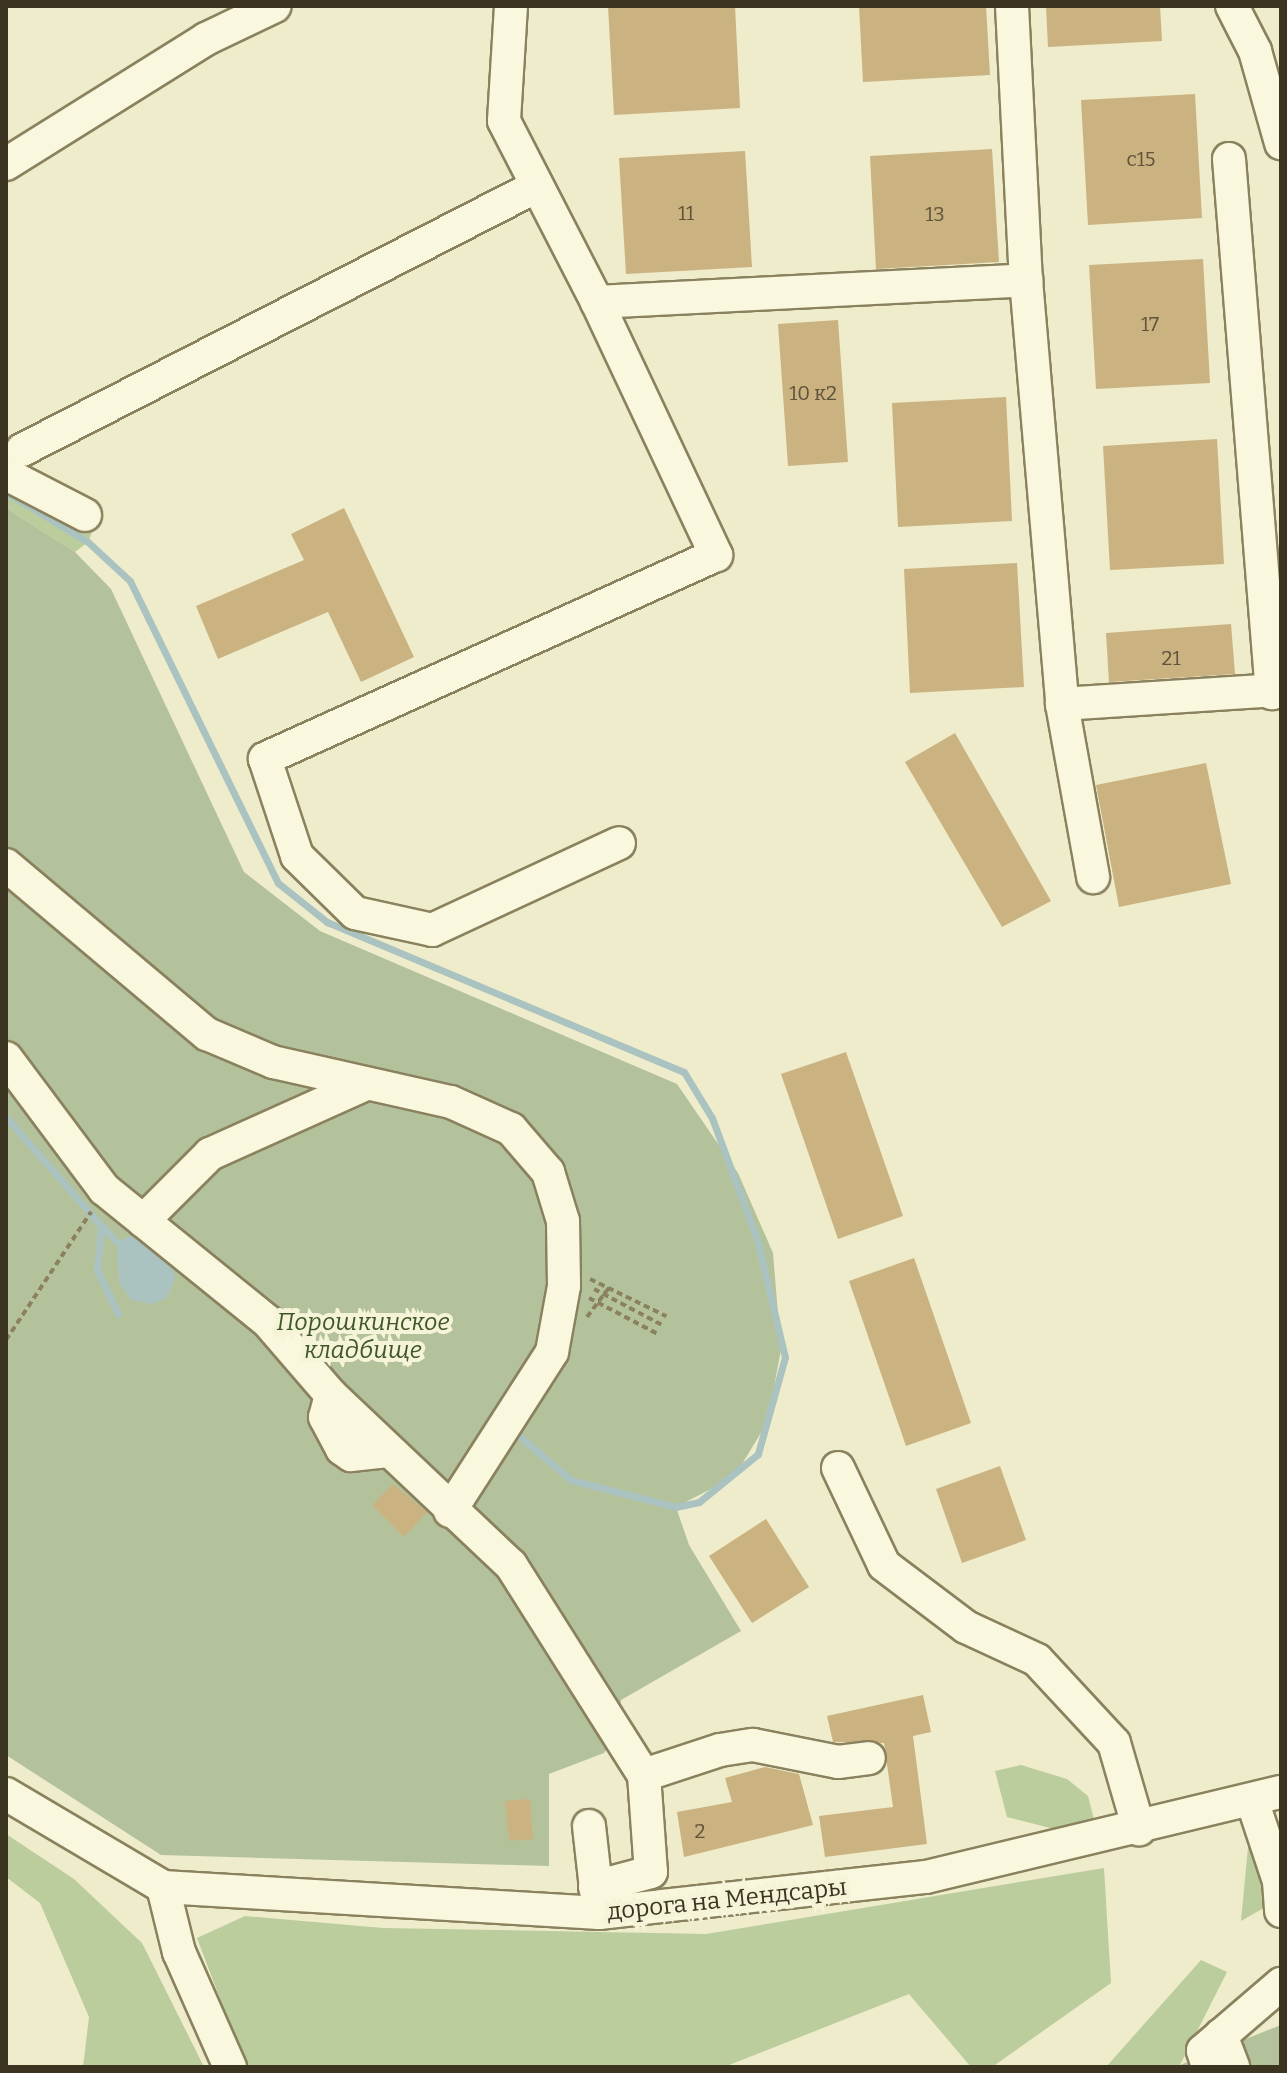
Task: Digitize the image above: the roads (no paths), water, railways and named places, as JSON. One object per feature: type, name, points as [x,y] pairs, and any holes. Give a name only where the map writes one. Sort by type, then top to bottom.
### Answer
[{"type":"street","points":[[6,164],[206,39],[275,6]]},
{"type":"street","points":[[511,6],[504,121],[597,302],[716,555],[265,759],[297,856],[355,913],[432,930],[619,843]]},
{"type":"street","points":[[1012,6],[1026,280],[1062,704],[1093,877]]},
{"type":"street","points":[[1232,6],[1268,48],[1281,143]]},
{"type":"street","points":[[1062,704],[1276,692],[1229,159]]},
{"type":"street","points":[[85,515],[14,462],[537,186]]},
{"type":"street","points":[[597,302],[1026,280]]},
{"type":"street","points":[[6,865],[207,1034],[273,1062],[451,1102],[511,1129],[548,1172],[563,1221],[564,1286],[552,1352],[450,1511]]},
{"type":"street","points":[[6,1058],[104,1189],[268,1322],[331,1395],[325,1417],[342,1449],[351,1455],[388,1451],[511,1565],[644,1775],[651,1872],[597,1900],[589,1826]]},
{"type":"street","points":[[143,1221],[210,1154],[366,1084]]},
{"type":"street","points":[[838,1468],[884,1565],[966,1627],[1037,1660],[1114,1743],[1139,1829]]},
{"type":"street","points":[[644,1775],[720,1750],[753,1745],[838,1762],[869,1758]]},
{"type":"street","points":[[6,1794],[163,1887],[179,1952],[230,2067]]},
{"type":"street","points":[[1267,1796],[1281,1911]]},
{"type":"street","name":"дорога на Мендсары","points":[[163,1887],[597,1900],[665,1910],[926,1877],[1139,1829],[1267,1796]]},
{"type":"street","points":[[1208,2067],[1203,2051],[1281,1984]]},
{"type":"street","points":[[1221,2035],[1233,2067]]},
{"type":"water","points":[[133,1235],[150,1235],[168,1255],[175,1278],[167,1298],[152,1304],[131,1300],[119,1282],[117,1242]]},
{"type":"waterway","points":[[6,492],[88,542],[130,581],[278,883],[327,922],[684,1072],[712,1118],[757,1239],[785,1357],[758,1454],[699,1502],[676,1507],[571,1480],[511,1429]]},
{"type":"waterway","points":[[6,1117],[101,1226],[97,1270],[118,1314]]},
{"type":"waterway","points":[[102,1226],[117,1242]]},
{"type":"park label","name":"Порошкинское кладбище","points":[[363,1337]]}]
